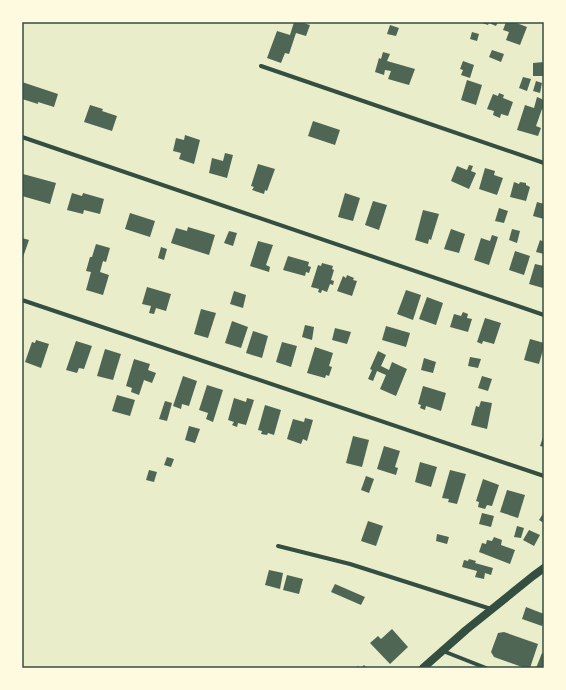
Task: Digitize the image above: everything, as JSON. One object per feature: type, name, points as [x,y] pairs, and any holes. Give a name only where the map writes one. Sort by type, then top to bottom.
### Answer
[{"type":"main road","points":[[423,668],[442,650],[544,568]]},
{"type":"street","points":[[261,66],[544,163]]},
{"type":"street","points":[[22,136],[544,315]]},
{"type":"street","points":[[22,300],[544,476]]},
{"type":"street","points":[[278,546],[350,564],[492,609]]},
{"type":"street","points":[[442,650],[486,668]]},
{"type":"building","points":[[294,22],[310,25],[306,36],[296,33],[289,54],[285,53],[281,63],[267,58],[277,31],[290,35]]},
{"type":"building","points":[[479,22],[498,22],[496,26],[489,23],[488,25]]},
{"type":"building","points":[[506,22],[514,22],[527,27],[520,45],[506,40],[509,32],[503,30]]},
{"type":"building","points":[[390,25],[399,28],[396,36],[387,34]]},
{"type":"building","points":[[472,32],[479,34],[477,41],[470,39]]},
{"type":"building","points":[[492,50],[504,54],[501,62],[489,57]]},
{"type":"building","points":[[383,52],[390,54],[387,61],[415,69],[409,85],[388,79],[391,71],[385,70],[384,75],[375,72],[379,58],[381,59]]},
{"type":"building","points":[[463,61],[474,65],[470,78],[461,75],[463,70],[460,69]]},
{"type":"building","points":[[544,62],[544,76],[533,76],[533,63]]},
{"type":"building","points":[[523,77],[531,79],[527,91],[519,88]]},
{"type":"building","points":[[467,80],[482,85],[476,105],[461,100]]},
{"type":"building","points":[[536,81],[542,83],[540,93],[533,91]]},
{"type":"building","points":[[22,82],[58,94],[54,107],[22,99]]},
{"type":"building","points":[[499,93],[504,95],[503,98],[513,102],[508,116],[501,114],[500,118],[493,115],[494,111],[487,109],[493,94],[498,96]]},
{"type":"building","points":[[537,97],[544,100],[544,110],[542,109],[536,126],[541,128],[538,136],[517,130],[525,105],[534,108]]},
{"type":"building","points":[[90,105],[103,109],[102,111],[117,116],[112,131],[84,122]]},
{"type":"building","points":[[313,121],[340,130],[335,145],[308,136]]},
{"type":"building","points":[[185,135],[200,140],[194,164],[179,159],[181,153],[173,151],[176,138],[184,140]]},
{"type":"building","points":[[225,153],[233,155],[227,178],[209,173],[212,158],[223,161]]},
{"type":"building","points":[[258,164],[275,169],[267,191],[265,190],[264,194],[252,190],[254,187],[251,186]]},
{"type":"building","points":[[469,165],[473,166],[471,171],[476,173],[469,189],[451,181],[457,166],[467,170]]},
{"type":"building","points":[[485,168],[495,171],[494,175],[503,178],[497,195],[479,189]]},
{"type":"building","points":[[23,174],[56,183],[50,204],[22,196]]},
{"type":"building","points":[[514,182],[519,184],[520,182],[526,183],[526,185],[530,187],[526,201],[510,197]]},
{"type":"building","points":[[72,193],[82,196],[83,193],[104,199],[100,214],[84,210],[83,214],[67,210]]},
{"type":"building","points":[[345,193],[360,198],[353,221],[338,217]]},
{"type":"building","points":[[373,201],[387,205],[379,230],[365,225]]},
{"type":"building","points":[[537,202],[544,204],[544,219],[533,216]]},
{"type":"building","points":[[499,208],[508,211],[504,223],[495,221]]},
{"type":"building","points":[[423,210],[439,214],[431,240],[429,239],[428,244],[415,240]]},
{"type":"building","points":[[130,213],[155,221],[150,237],[125,229]]},
{"type":"building","points":[[188,227],[215,235],[209,255],[171,243],[176,228],[187,231]]},
{"type":"building","points":[[451,229],[465,234],[459,253],[444,249]]},
{"type":"building","points":[[512,229],[520,231],[517,243],[509,240]]},
{"type":"building","points":[[229,231],[237,233],[233,246],[224,243]]},
{"type":"building","points":[[492,235],[498,237],[489,265],[474,260],[481,238],[490,241]]},
{"type":"building","points":[[22,238],[29,240],[22,260]]},
{"type":"building","points":[[540,240],[544,242],[544,254],[536,252]]},
{"type":"building","points":[[258,241],[273,245],[266,265],[270,267],[269,272],[250,266]]},
{"type":"building","points":[[96,244],[110,248],[106,262],[103,261],[100,272],[109,275],[103,295],[86,290],[91,272],[86,271]]},
{"type":"building","points":[[161,247],[167,249],[164,260],[158,258]]},
{"type":"building","points":[[515,251],[530,256],[524,275],[509,270]]},
{"type":"building","points":[[288,256],[309,262],[308,266],[311,267],[309,273],[306,272],[305,276],[283,270]]},
{"type":"building","points":[[322,263],[333,266],[332,269],[334,270],[331,280],[334,281],[333,285],[330,284],[327,292],[322,290],[321,293],[318,292],[319,289],[311,287],[318,265],[321,266]]},
{"type":"building","points":[[535,264],[544,266],[543,288],[529,284]]},
{"type":"building","points":[[347,275],[354,278],[353,280],[357,281],[352,296],[337,291],[343,276],[346,278]]},
{"type":"building","points":[[147,287],[171,294],[166,311],[156,308],[154,314],[149,313],[151,306],[142,304]]},
{"type":"building","points":[[406,290],[421,295],[413,320],[397,314]]},
{"type":"building","points":[[234,291],[246,295],[243,308],[230,304]]},
{"type":"building","points":[[427,297],[443,303],[436,325],[419,319]]},
{"type":"building","points":[[201,309],[216,313],[208,338],[194,334]]},
{"type":"building","points":[[463,312],[468,314],[467,318],[472,319],[468,332],[450,327],[454,314],[461,316]]},
{"type":"building","points":[[485,318],[501,323],[494,344],[483,341],[482,344],[477,342]]},
{"type":"building","points":[[232,321],[248,327],[241,348],[225,343]]},
{"type":"building","points":[[305,325],[314,327],[312,340],[302,337]]},
{"type":"building","points":[[386,326],[410,333],[406,347],[382,340]]},
{"type":"building","points":[[335,328],[351,332],[347,344],[332,340]]},
{"type":"building","points":[[253,331],[268,336],[262,358],[246,353]]},
{"type":"building","points":[[530,339],[544,343],[539,364],[524,360]]},
{"type":"building","points":[[36,340],[49,344],[41,368],[25,362],[32,342],[35,343]]},
{"type":"building","points":[[76,341],[92,346],[84,369],[79,368],[77,373],[66,370]]},
{"type":"building","points":[[282,342],[297,346],[291,367],[276,362]]},
{"type":"building","points":[[315,347],[333,353],[329,366],[332,367],[329,376],[326,375],[325,378],[307,373]]},
{"type":"building","points":[[105,349],[121,354],[113,380],[97,376]]},
{"type":"building","points":[[378,351],[386,355],[381,366],[389,370],[392,362],[407,369],[396,396],[380,389],[386,375],[377,371],[373,381],[368,379],[372,370],[370,369]]},
{"type":"building","points":[[470,357],[481,359],[478,368],[468,366]]},
{"type":"building","points":[[424,358],[436,362],[433,373],[421,370]]},
{"type":"building","points":[[134,359],[150,364],[148,370],[156,373],[152,383],[144,380],[139,395],[131,392],[132,388],[126,386]]},
{"type":"building","points":[[183,376],[197,381],[189,406],[182,404],[181,409],[173,406]]},
{"type":"building","points":[[482,376],[492,379],[488,391],[478,388]]},
{"type":"building","points":[[207,385],[223,390],[213,422],[206,419],[208,413],[199,410]]},
{"type":"building","points":[[423,386],[446,393],[441,411],[426,406],[425,410],[420,408],[421,405],[418,404]]},
{"type":"building","points":[[117,395],[135,400],[130,416],[112,411]]},
{"type":"building","points":[[234,398],[246,402],[247,398],[254,400],[246,425],[238,423],[237,427],[232,425],[234,422],[228,420]]},
{"type":"building","points":[[165,401],[172,403],[167,421],[159,419]]},
{"type":"building","points":[[481,401],[492,403],[487,429],[471,425],[476,406],[479,407]]},
{"type":"building","points":[[265,405],[281,410],[274,435],[268,433],[267,435],[261,434],[262,431],[258,430]]},
{"type":"building","points":[[305,418],[313,420],[307,441],[303,439],[301,444],[287,439],[293,419],[304,422]]},
{"type":"building","points":[[189,426],[200,429],[195,443],[185,440]]},
{"type":"building","points":[[544,434],[544,447],[540,446]]},
{"type":"building","points":[[353,436],[369,440],[362,467],[346,463]]},
{"type":"building","points":[[384,446],[400,451],[395,467],[398,468],[396,475],[377,469]]},
{"type":"building","points":[[167,457],[174,459],[171,467],[164,465]]},
{"type":"building","points":[[420,462],[437,467],[431,487],[415,482]]},
{"type":"building","points":[[149,470],[157,472],[154,482],[146,480]]},
{"type":"building","points":[[450,470],[466,474],[457,504],[448,502],[449,499],[442,498]]},
{"type":"building","points":[[366,476],[374,479],[369,493],[361,490]]},
{"type":"building","points":[[483,479],[499,485],[492,506],[487,505],[485,509],[478,507],[479,502],[476,501]]},
{"type":"building","points":[[507,490],[525,495],[518,518],[500,512]]},
{"type":"building","points":[[544,512],[544,523],[539,520]]},
{"type":"building","points":[[482,513],[494,516],[491,527],[479,524]]},
{"type":"building","points":[[368,521],[383,526],[376,546],[361,541]]},
{"type":"building","points":[[517,526],[524,528],[521,538],[514,537]]},
{"type":"building","points":[[529,530],[540,535],[534,546],[523,540]]},
{"type":"building","points":[[437,534],[449,537],[447,544],[436,541]]},
{"type":"building","points":[[494,537],[502,540],[501,545],[515,550],[510,564],[479,552],[482,543],[486,544],[487,540],[492,541]]},
{"type":"building","points":[[469,559],[476,561],[475,563],[493,568],[491,575],[485,573],[484,579],[475,577],[477,571],[462,567],[464,560],[468,561]]},
{"type":"building","points":[[269,570],[283,573],[280,589],[265,585]]},
{"type":"building","points":[[287,575],[303,579],[299,594],[283,590]]},
{"type":"building","points":[[335,584],[365,597],[361,605],[331,592]]},
{"type":"building","points":[[526,607],[544,614],[542,626],[522,619]]},
{"type":"building","points":[[392,629],[408,647],[390,664],[370,643],[378,636],[381,639]]},
{"type":"building","points":[[504,632],[538,644],[530,668],[525,668],[494,657],[491,652],[498,633]]},
{"type":"building","points":[[542,653],[544,654],[544,668],[536,668]]}]
